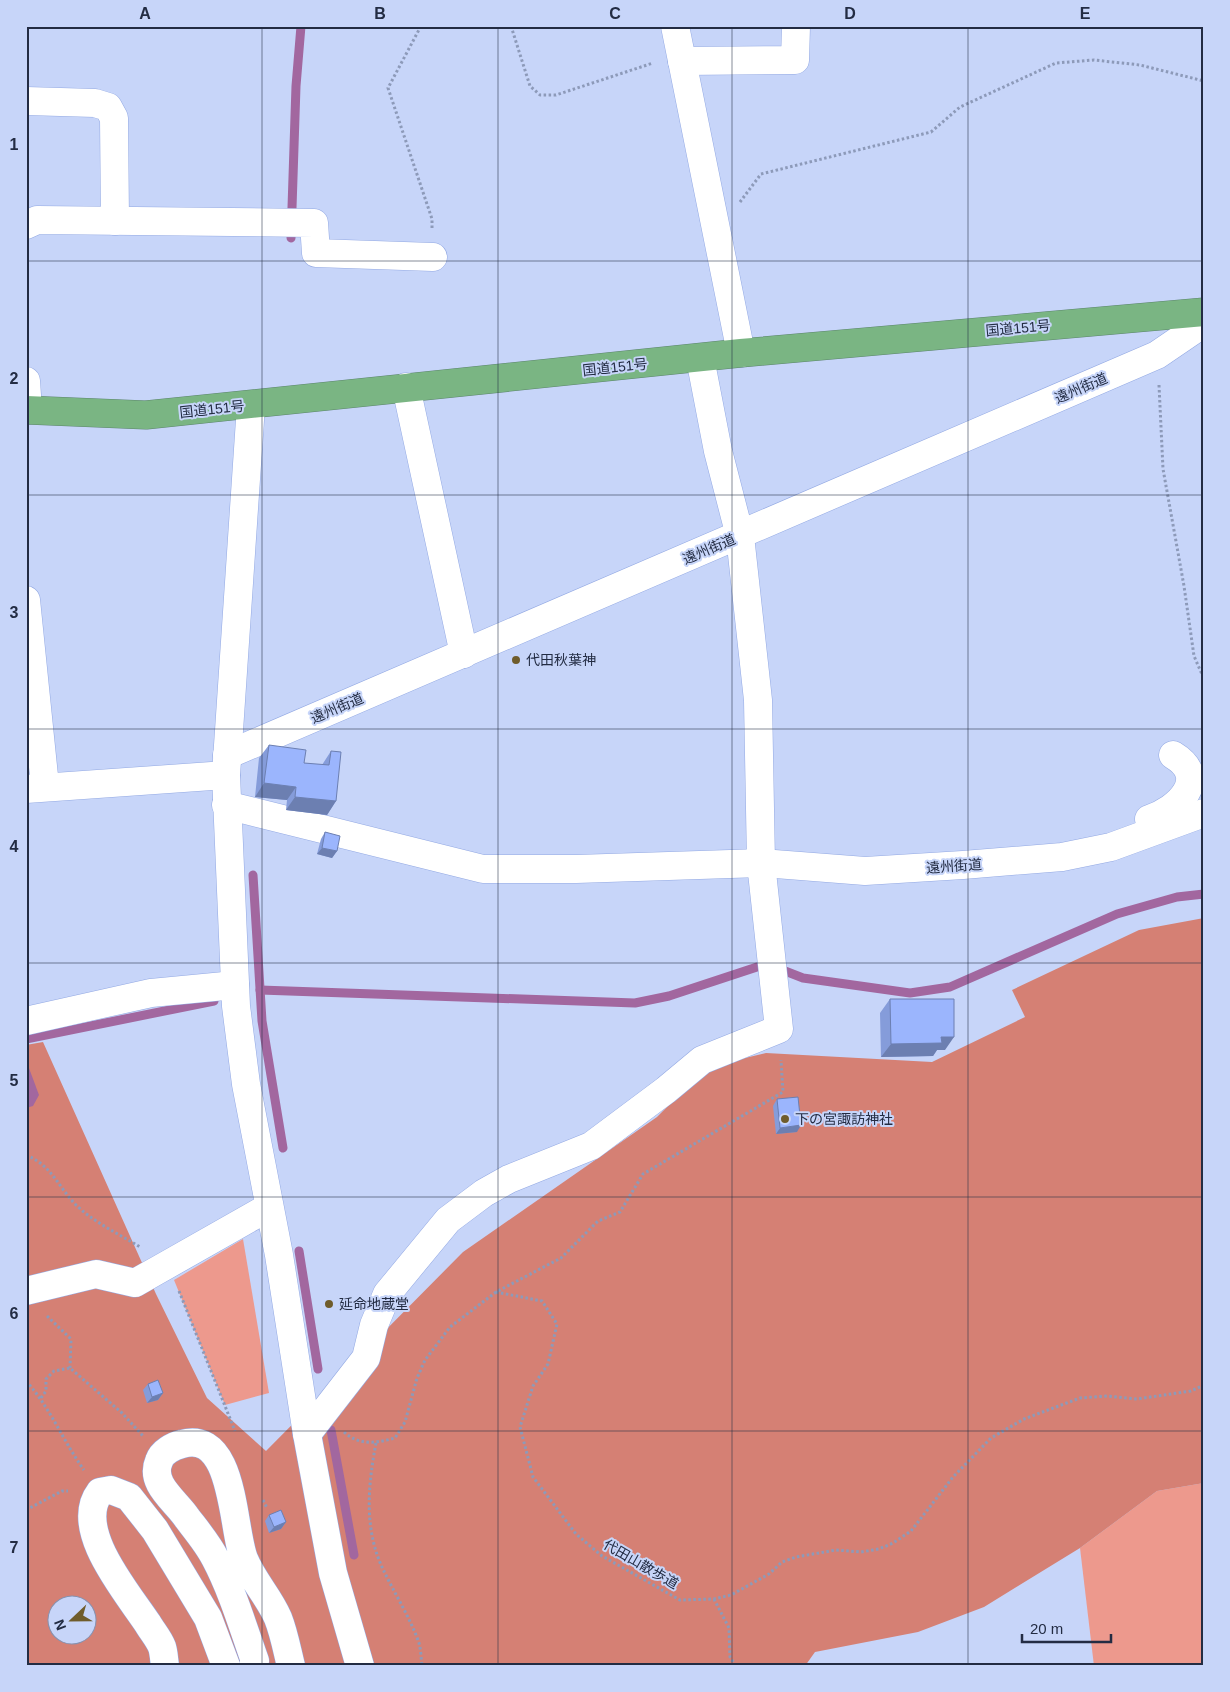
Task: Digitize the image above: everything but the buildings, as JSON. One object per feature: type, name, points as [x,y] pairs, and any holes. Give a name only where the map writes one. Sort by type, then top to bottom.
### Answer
[{"type":"highway","name":"国道151号","points":[[27,410],[146,415],[741,353],[1204,312]]},
{"type":"street","points":[[675,26],[741,353]]},
{"type":"street","points":[[682,60],[795,60],[796,26]]},
{"type":"street","points":[[26,101],[95,103],[108,106],[114,118],[115,220]]},
{"type":"street","points":[[26,225],[37,220],[314,223],[316,253],[433,257]]},
{"type":"street","name":"遠州街道","points":[[36,787],[227,765],[464,654],[1157,355],[1204,323]]},
{"type":"street","points":[[307,1434],[366,1358],[374,1325],[387,1294],[448,1220],[484,1193],[509,1179],[591,1146],[666,1090],[702,1060],[779,1029],[761,863],[758,700],[740,536],[718,451],[700,358]]},
{"type":"street","points":[[26,381],[27,410]]},
{"type":"street","points":[[406,387],[464,654]]},
{"type":"street","points":[[251,405],[227,765],[226,805],[234,985],[246,1084],[269,1207],[307,1434],[333,1573],[360,1666]]},
{"type":"street","points":[[26,600],[36,787]]},
{"type":"street","points":[[1086,852],[1111,832],[1162,815],[1182,800],[1190,787],[1188,772],[1184,761],[1173,755]]},
{"type":"street","name":"遠州街道","points":[[226,805],[483,869],[576,869],[761,863],[865,871],[1052,858],[1110,847],[1204,813]]},
{"type":"street","points":[[26,1021],[151,993],[234,985]]},
{"type":"street","points":[[26,1291],[96,1274],[135,1283],[167,1263],[269,1207]]},
{"type":"street","points":[[253,1666],[255,1661],[238,1612],[215,1558],[185,1515],[160,1486],[156,1468],[160,1458],[171,1448],[195,1441],[209,1448],[221,1461],[230,1488],[235,1526],[244,1558],[278,1619],[291,1666]]},
{"type":"street","points":[[165,1666],[162,1646],[107,1561],[95,1537],[90,1519],[93,1501],[100,1492],[111,1490],[129,1497],[155,1530],[208,1618],[226,1666]]},
{"type":"path","points":[[421,26],[388,88],[432,219],[433,257]]},
{"type":"path","points":[[511,26],[530,86],[540,95],[556,95],[664,60],[682,60]]},
{"type":"path","points":[[716,232],[761,174],[931,132],[960,108],[1056,63],[1094,60],[1140,65],[1204,81]]},
{"type":"path","points":[[1157,355],[1163,469],[1184,586],[1194,656],[1204,679]]},
{"type":"path","points":[[346,1434],[358,1441],[376,1443],[395,1438],[405,1422],[417,1378],[436,1344],[450,1327],[496,1292],[561,1258],[598,1221],[620,1212],[643,1174],[783,1092]]},
{"type":"path","points":[[26,1154],[48,1167],[75,1204],[107,1227],[167,1263],[239,1439]]},
{"type":"path","name":"代田山散歩道","points":[[496,1292],[542,1300],[557,1324],[548,1364],[533,1386],[520,1427],[533,1477],[576,1534],[602,1556],[680,1600],[714,1599],[731,1595],[769,1574],[782,1562],[796,1557],[836,1550],[861,1552],[878,1549],[893,1543],[911,1531],[953,1477],[991,1438],[1024,1419],[1080,1398],[1107,1396],[1137,1399],[1191,1391],[1204,1386]]},
{"type":"path","points":[[45,1314],[72,1339],[70,1368]]},
{"type":"path","points":[[41,1398],[46,1391],[46,1379],[54,1372],[70,1368]]},
{"type":"path","points":[[70,1368],[122,1414],[160,1458]]},
{"type":"path","points":[[26,1381],[41,1398],[66,1445],[100,1492]]},
{"type":"path","points":[[376,1443],[369,1480],[368,1509],[382,1566],[419,1643],[422,1666]]},
{"type":"path","points":[[26,1510],[62,1491],[100,1492]]},
{"type":"path","points":[[260,1491],[267,1508]]},
{"type":"path","points":[[714,1599],[730,1628],[730,1657],[736,1666]]},
{"type":"path","points":[[26,1658],[29,1666]]},
{"type":"shaded area","points":[[1204,918],[1204,1483],[1157,1491],[1080,1548],[984,1607],[918,1632],[815,1652],[805,1666],[26,1666],[26,1045],[43,1042],[156,1294],[207,1398],[266,1451],[463,1252],[657,1117],[707,1067],[766,1053],[932,1062],[1025,1017],[1012,990],[1139,930]]},
{"type":"shaded area","points":[[26,1060],[39,1095],[33,1106],[26,1108]]},
{"type":"shaded area","points":[[243,1239],[269,1393],[225,1405],[174,1280]]},
{"type":"shaded area","points":[[1204,1483],[1204,1666],[1094,1666],[1080,1548],[1157,1491]]},
{"type":"waterway","points":[[291,238],[296,86],[301,26]]},
{"type":"waterway","points":[[253,875],[262,1021],[283,1148]]},
{"type":"waterway","points":[[785,971],[803,978],[910,993],[950,987],[1117,914],[1177,897],[1204,894]]},
{"type":"waterway","points":[[260,990],[635,1003],[669,996],[757,967]]},
{"type":"waterway","points":[[26,1039],[214,1001]]},
{"type":"waterway","points":[[299,1251],[318,1369]]},
{"type":"waterway","points":[[331,1430],[354,1555]]},
{"type":"place","name":"代田秋葉神","points":[[516,660]]},
{"type":"place","name":"下の宮諏訪神社","points":[[785,1119]]},
{"type":"place","name":"延命地蔵堂","points":[[329,1304]]}]
